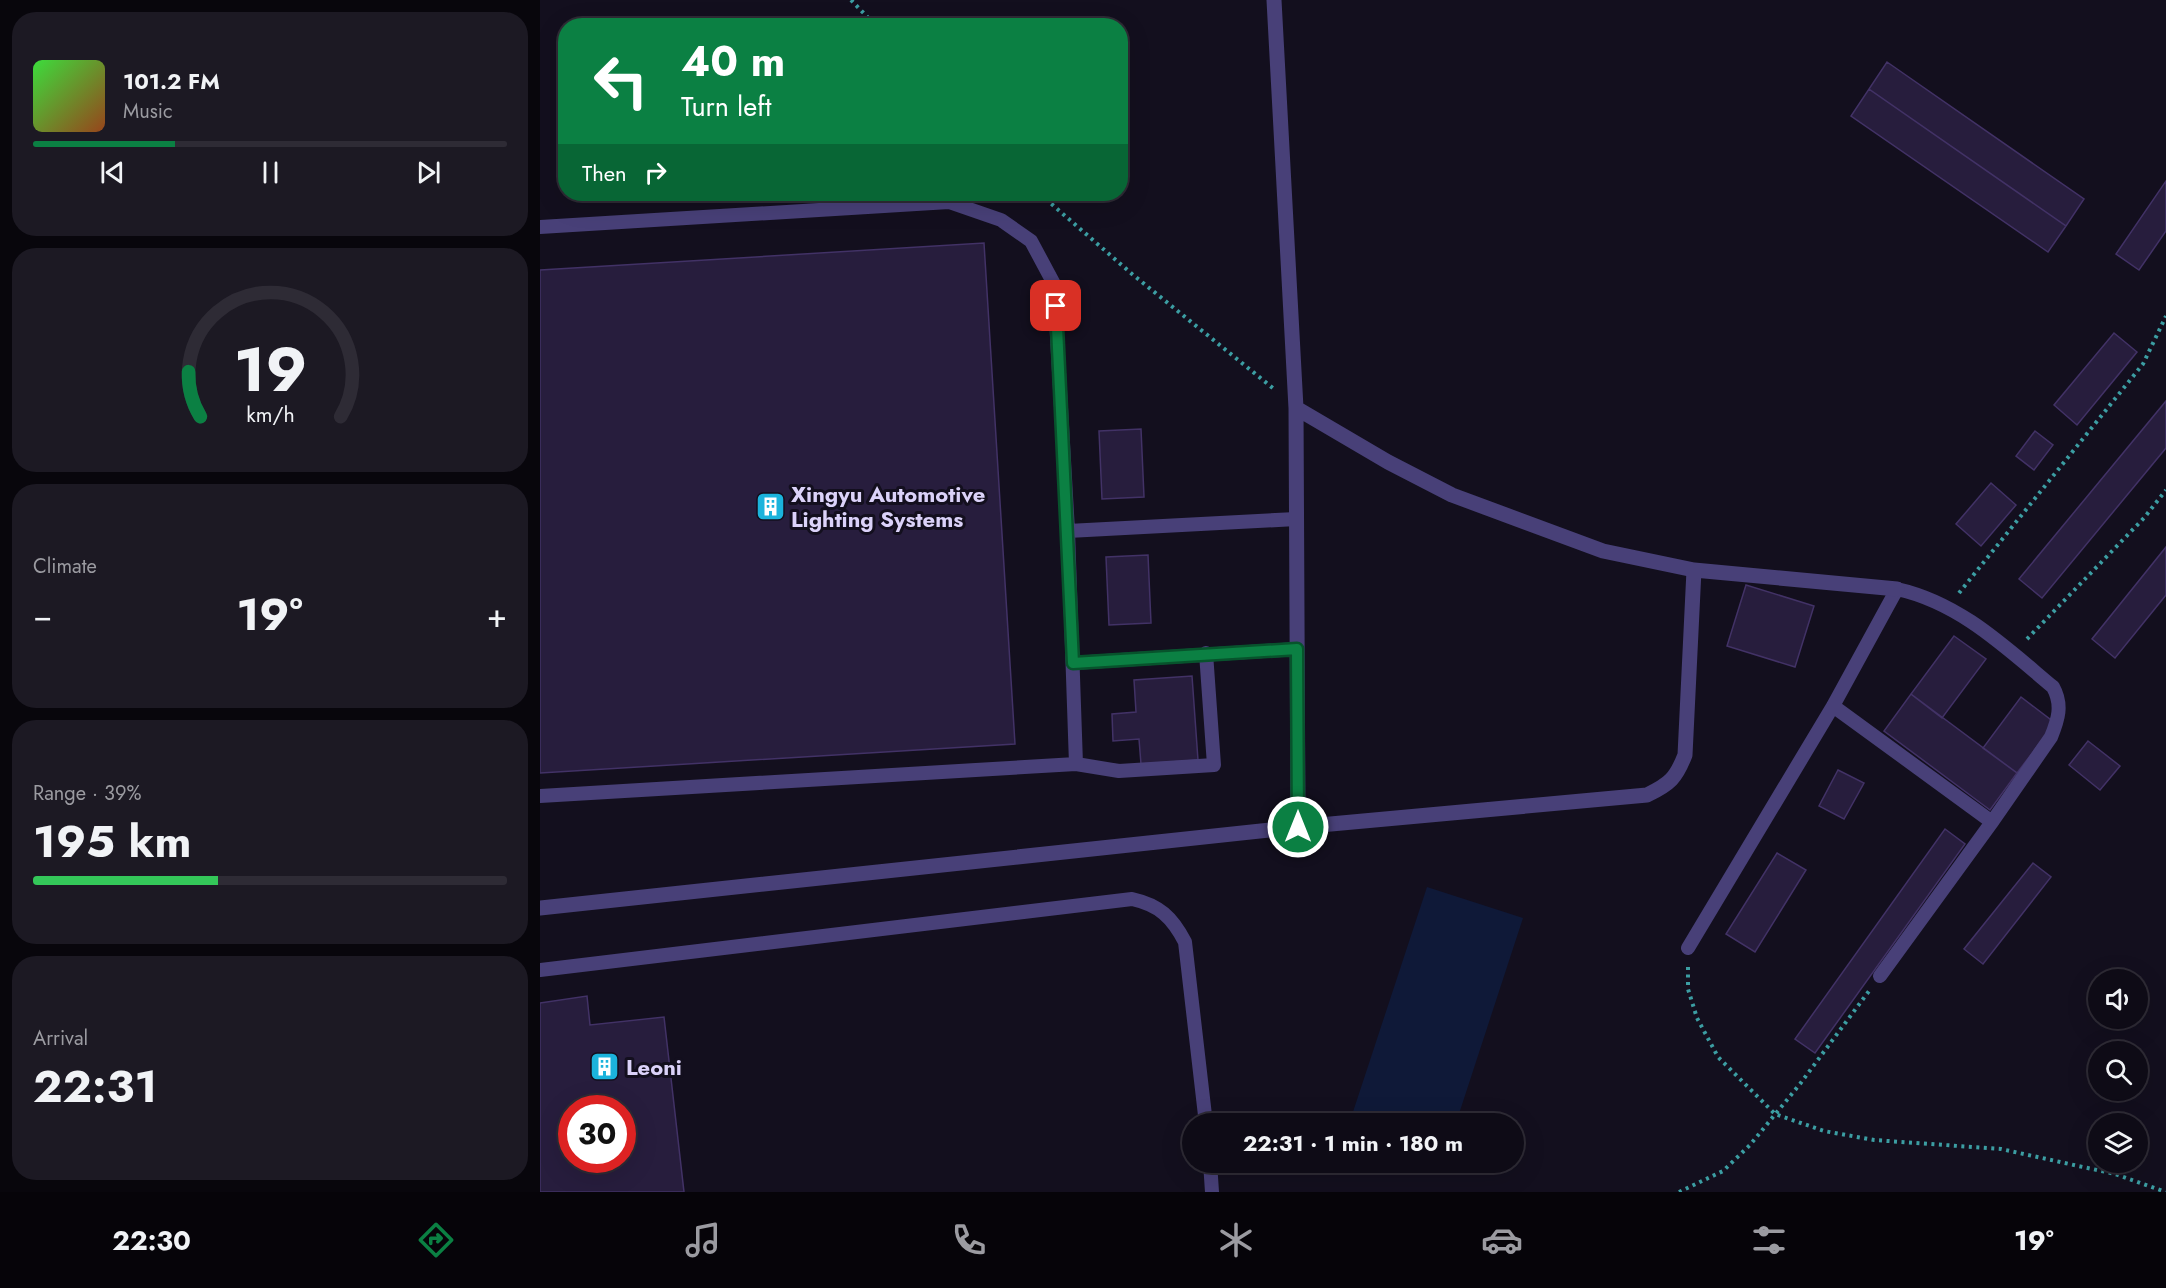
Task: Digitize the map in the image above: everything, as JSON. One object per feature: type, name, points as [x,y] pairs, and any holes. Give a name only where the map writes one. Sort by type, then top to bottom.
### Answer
[{"type":"street","points":[[1274,0],[1296,408],[1298,827]]},
{"type":"street","points":[[1296,408],[1388,462],[1452,495],[1603,550],[1694,570],[1897,588]]},
{"type":"street","points":[[540,909],[1298,827],[1647,795],[1665,786],[1678,774],[1685,755],[1694,570]]},
{"type":"lane","points":[[540,227],[949,202],[1001,220],[1031,241],[1054,284],[1068,531],[1076,764]]},
{"type":"lane","points":[[1068,531],[1296,519]]},
{"type":"lane","points":[[1688,948],[1833,706],[1897,588],[1922,594],[1968,617],[2053,687],[2059,697],[2060,708],[2057,723],[2050,737],[1992,822],[1880,976]]},
{"type":"lane","points":[[1073,663],[1297,649]]},
{"type":"lane","points":[[540,796],[1076,764],[1119,771],[1214,765],[1206,653]]},
{"type":"lane","points":[[1833,706],[1992,822]]},
{"type":"lane","points":[[540,970],[1132,899],[1148,902],[1164,911],[1177,926],[1185,942],[1205,1113]]},
{"type":"lane","points":[[1211,1173],[1212,1192]]},
{"type":"path","points":[[851,0],[868,18]]},
{"type":"path","points":[[1048,201],[1132,274],[1296,408]]},
{"type":"path","points":[[1948,607],[2143,364],[2166,316]]},
{"type":"path","points":[[2013,654],[2144,518],[2166,490]]},
{"type":"path","points":[[1688,948],[1688,989],[1697,1018],[1718,1057],[1775,1114],[1824,1131],[1874,1140],[2001,1149],[2115,1174],[2166,1192]]},
{"type":"path","points":[[1679,1192],[1723,1170],[1750,1145],[1800,1084],[1880,976]]},
{"type":"water","points":[[1427,887],[1523,918],[1459,1113],[1353,1113]]},
{"type":"building","points":[[1887,62],[2084,199],[2066,226],[1869,89]]},
{"type":"building","points":[[1869,89],[2066,226],[2048,252],[1851,116]]},
{"type":"building","points":[[2166,181],[2166,231],[2139,270],[2116,254]]},
{"type":"building","name":"Xingyu Automotive Lighting Systems","points":[[984,243],[1015,744],[540,773],[540,270]]},
{"type":"building","points":[[2114,333],[2137,352],[2077,425],[2054,405]]},
{"type":"building","points":[[2166,401],[2166,448],[2042,598],[2019,579]]},
{"type":"building","points":[[1141,429],[1144,497],[1102,499],[1099,431]]},
{"type":"building","points":[[2035,431],[2053,445],[2034,470],[2016,456]]},
{"type":"building","points":[[1991,483],[2016,505],[1981,546],[1956,524]]},
{"type":"building","points":[[2166,547],[2166,595],[2115,658],[2092,639]]},
{"type":"building","points":[[1148,555],[1151,623],[1109,625],[1106,557]]},
{"type":"building","points":[[1746,585],[1814,606],[1795,667],[1727,646]]},
{"type":"building","points":[[1954,636],[1986,659],[1942,718],[1911,694]]},
{"type":"building","points":[[1192,676],[1198,760],[1141,764],[1139,739],[1113,741],[1112,714],[1136,712],[1134,680]]},
{"type":"building","points":[[1911,694],[2017,773],[1990,810],[1884,731]]},
{"type":"building","points":[[2021,697],[2055,723],[2017,773],[1983,748]]},
{"type":"building","points":[[2088,741],[2120,766],[2100,790],[2069,765]]},
{"type":"building","points":[[1838,770],[1864,783],[1844,819],[1819,806]]},
{"type":"building","points":[[1945,829],[1965,844],[1815,1053],[1795,1039]]},
{"type":"building","points":[[1777,853],[1806,870],[1755,952],[1726,934]]},
{"type":"building","points":[[2033,863],[2051,877],[1983,964],[1964,949]]},
{"type":"building","name":"Leoni","points":[[587,996],[590,1025],[664,1017],[684,1192],[540,1192],[540,1003]]},
{"type":"place","name":"Xingyu Automotive Lighting Systems","points":[[770,507]]},
{"type":"place","name":"Leoni","points":[[605,1067]]},
{"type":"route","points":[[1056,306],[1073,663],[1297,649],[1298,827]]}]
